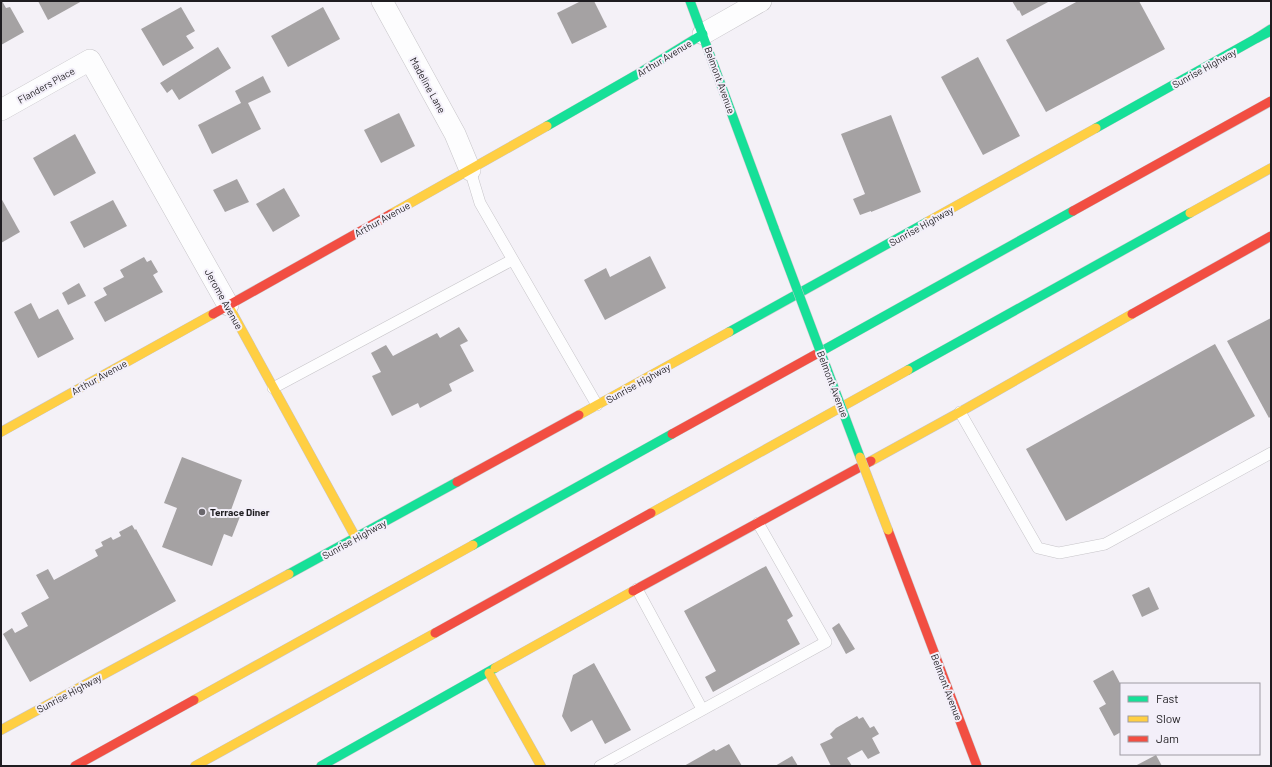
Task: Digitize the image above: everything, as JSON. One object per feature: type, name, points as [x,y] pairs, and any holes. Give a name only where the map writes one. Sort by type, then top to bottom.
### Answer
[{"type":"main road","name":"Belmont Avenue","points":[[690,1],[977,766]]},
{"type":"main road","name":"Sunrise Highway","points":[[1,730],[356,538],[1271,30]]},
{"type":"main road","name":"Arthur Avenue","points":[[1,432],[470,170],[636,75],[703,34]]},
{"type":"main road","points":[[75,766],[1271,101]]},
{"type":"main road","points":[[195,766],[1271,168]]},
{"type":"main road","points":[[321,766],[960,412],[1271,236]]},
{"type":"main road","name":"Jerome Avenue","points":[[228,305],[356,538]]},
{"type":"main road","points":[[489,673],[541,766]]},
{"type":"street","name":"Madeline Lane","points":[[382,1],[455,134],[470,170]]},
{"type":"street","name":"Arthur Avenue","points":[[703,34],[761,1]]},
{"type":"street","name":"Flanders Place","points":[[1,110],[90,60]]},
{"type":"street","name":"Jerome Avenue","points":[[90,60],[228,305]]},
{"type":"lane","points":[[470,170],[480,203],[597,405]]},
{"type":"lane","points":[[273,388],[512,260]]},
{"type":"lane","points":[[960,412],[1038,548],[1059,554],[1105,544],[1271,453]]},
{"type":"lane","points":[[600,766],[826,642],[758,523]]},
{"type":"lane","points":[[637,590],[702,710]]},
{"type":"building","points":[[1,1],[6,8],[10,7],[24,32],[1,45]]},
{"type":"building","points":[[38,1],[82,1],[48,20]]},
{"type":"building","points":[[581,1],[594,1],[607,27],[572,44],[557,13]]},
{"type":"building","points":[[1012,1],[1050,1],[1022,16]]},
{"type":"building","points":[[1078,1],[1139,1],[1165,49],[1046,112],[1006,40]]},
{"type":"building","points":[[181,7],[195,31],[186,36],[194,48],[163,66],[141,29]]},
{"type":"building","points":[[323,7],[340,39],[288,67],[271,36]]},
{"type":"building","points":[[218,47],[231,68],[179,100],[172,89],[167,93],[160,83]]},
{"type":"building","points":[[978,57],[1020,136],[983,155],[941,77]]},
{"type":"building","points":[[263,76],[271,92],[248,103],[261,129],[212,154],[198,125],[241,103],[235,91]]},
{"type":"building","points":[[399,113],[415,146],[381,163],[364,130]]},
{"type":"building","points":[[891,115],[921,192],[860,215],[853,199],[865,194],[841,134]]},
{"type":"building","points":[[75,134],[96,173],[54,196],[33,158]]},
{"type":"building","points":[[237,179],[249,202],[225,212],[213,190]]},
{"type":"building","points":[[284,188],[300,216],[273,232],[256,204]]},
{"type":"building","points":[[1,198],[20,232],[1,243]]},
{"type":"building","points":[[113,200],[127,226],[84,248],[70,222]]},
{"type":"building","points":[[650,256],[666,288],[605,320],[584,280],[606,268],[610,277]]},
{"type":"building","points":[[144,257],[147,262],[151,260],[158,272],[153,275],[163,292],[105,322],[94,302],[107,295],[103,288],[124,277],[120,270]]},
{"type":"building","points":[[79,283],[86,296],[68,305],[62,293]]},
{"type":"building","points":[[31,303],[39,319],[58,309],[74,339],[38,358],[14,312]]},
{"type":"building","points":[[1271,318],[1271,416],[1269,418],[1227,341]]},
{"type":"building","points":[[459,327],[468,341],[460,345],[474,371],[449,384],[452,391],[420,408],[418,403],[392,416],[372,376],[381,372],[371,353],[386,345],[393,356],[437,333],[440,338]]},
{"type":"building","points":[[1215,344],[1255,416],[1066,521],[1026,449]]},
{"type":"building","points":[[182,457],[242,480],[231,510],[241,514],[232,537],[224,534],[212,566],[162,547],[177,508],[164,503]]},
{"type":"building","points":[[132,525],[135,530],[136,529],[176,601],[30,682],[3,634],[12,628],[15,633],[28,626],[21,613],[49,598],[36,575],[48,569],[54,580],[98,556],[95,550],[103,546],[101,542],[111,537],[113,540],[121,536],[119,532]]},
{"type":"building","points":[[766,566],[793,616],[787,620],[800,644],[713,692],[705,677],[716,671],[684,611]]},
{"type":"building","points":[[1149,587],[1159,609],[1142,617],[1132,595]]},
{"type":"building","points":[[839,623],[855,649],[846,654],[832,628]]},
{"type":"building","points":[[594,663],[631,730],[605,744],[592,720],[571,732],[562,716],[573,675]]},
{"type":"building","points":[[1113,670],[1120,683],[1120,733],[1114,736],[1099,708],[1106,704],[1093,681]]},
{"type":"building","points":[[857,716],[859,719],[863,717],[870,728],[874,726],[879,734],[872,738],[880,753],[868,759],[862,750],[847,758],[852,766],[831,766],[820,744],[833,738],[830,734],[836,728]]},
{"type":"building","points":[[729,744],[742,766],[684,766],[714,749],[716,751]]},
{"type":"building","points":[[1156,755],[1162,766],[1135,766]]},
{"type":"building","points":[[792,756],[798,766],[775,766]]},
{"type":"traffic: fast","points":[[690,1],[774,228]]},
{"type":"traffic: fast","points":[[1096,128],[1271,29]]},
{"type":"traffic: fast","points":[[1257,38],[1271,31]]},
{"type":"traffic: fast","points":[[547,126],[636,75],[703,34]]},
{"type":"traffic: fast","points":[[820,352],[1073,211]]},
{"type":"traffic: fast","points":[[908,370],[1190,213]]},
{"type":"traffic: fast","points":[[729,332],[927,222]]},
{"type":"traffic: fast","points":[[774,228],[860,457]]},
{"type":"traffic: fast","points":[[473,545],[672,434]]},
{"type":"traffic: fast","points":[[289,574],[457,482]]},
{"type":"traffic: fast","points":[[321,766],[495,668]]},
{"type":"traffic: slow","points":[[391,214],[547,126]]},
{"type":"traffic: slow","points":[[927,222],[1096,128]]},
{"type":"traffic: slow","points":[[1190,213],[1271,168]]},
{"type":"traffic: slow","points":[[228,305],[356,538]]},
{"type":"traffic: slow","points":[[1,432],[213,314]]},
{"type":"traffic: slow","points":[[871,461],[1132,314]]},
{"type":"traffic: slow","points":[[579,415],[729,332]]},
{"type":"traffic: slow","points":[[651,513],[908,370]]},
{"type":"traffic: slow","points":[[860,457],[888,530]]},
{"type":"traffic: slow","points":[[194,700],[473,545]]},
{"type":"traffic: slow","points":[[1,730],[289,574]]},
{"type":"traffic: slow","points":[[495,668],[633,591]]},
{"type":"traffic: slow","points":[[195,766],[435,633]]},
{"type":"traffic: slow","points":[[489,673],[541,766]]},
{"type":"traffic: jam","points":[[1073,211],[1271,101]]},
{"type":"traffic: jam","points":[[213,314],[391,214]]},
{"type":"traffic: jam","points":[[1132,314],[1271,236]]},
{"type":"traffic: jam","points":[[672,434],[820,352]]},
{"type":"traffic: jam","points":[[457,482],[579,415]]},
{"type":"traffic: jam","points":[[633,591],[871,461]]},
{"type":"traffic: jam","points":[[435,633],[651,513]]},
{"type":"traffic: jam","points":[[888,530],[977,766]]},
{"type":"traffic: jam","points":[[75,766],[194,700]]},
{"type":"place","name":"Terrace Diner","points":[[202,512]]}]
